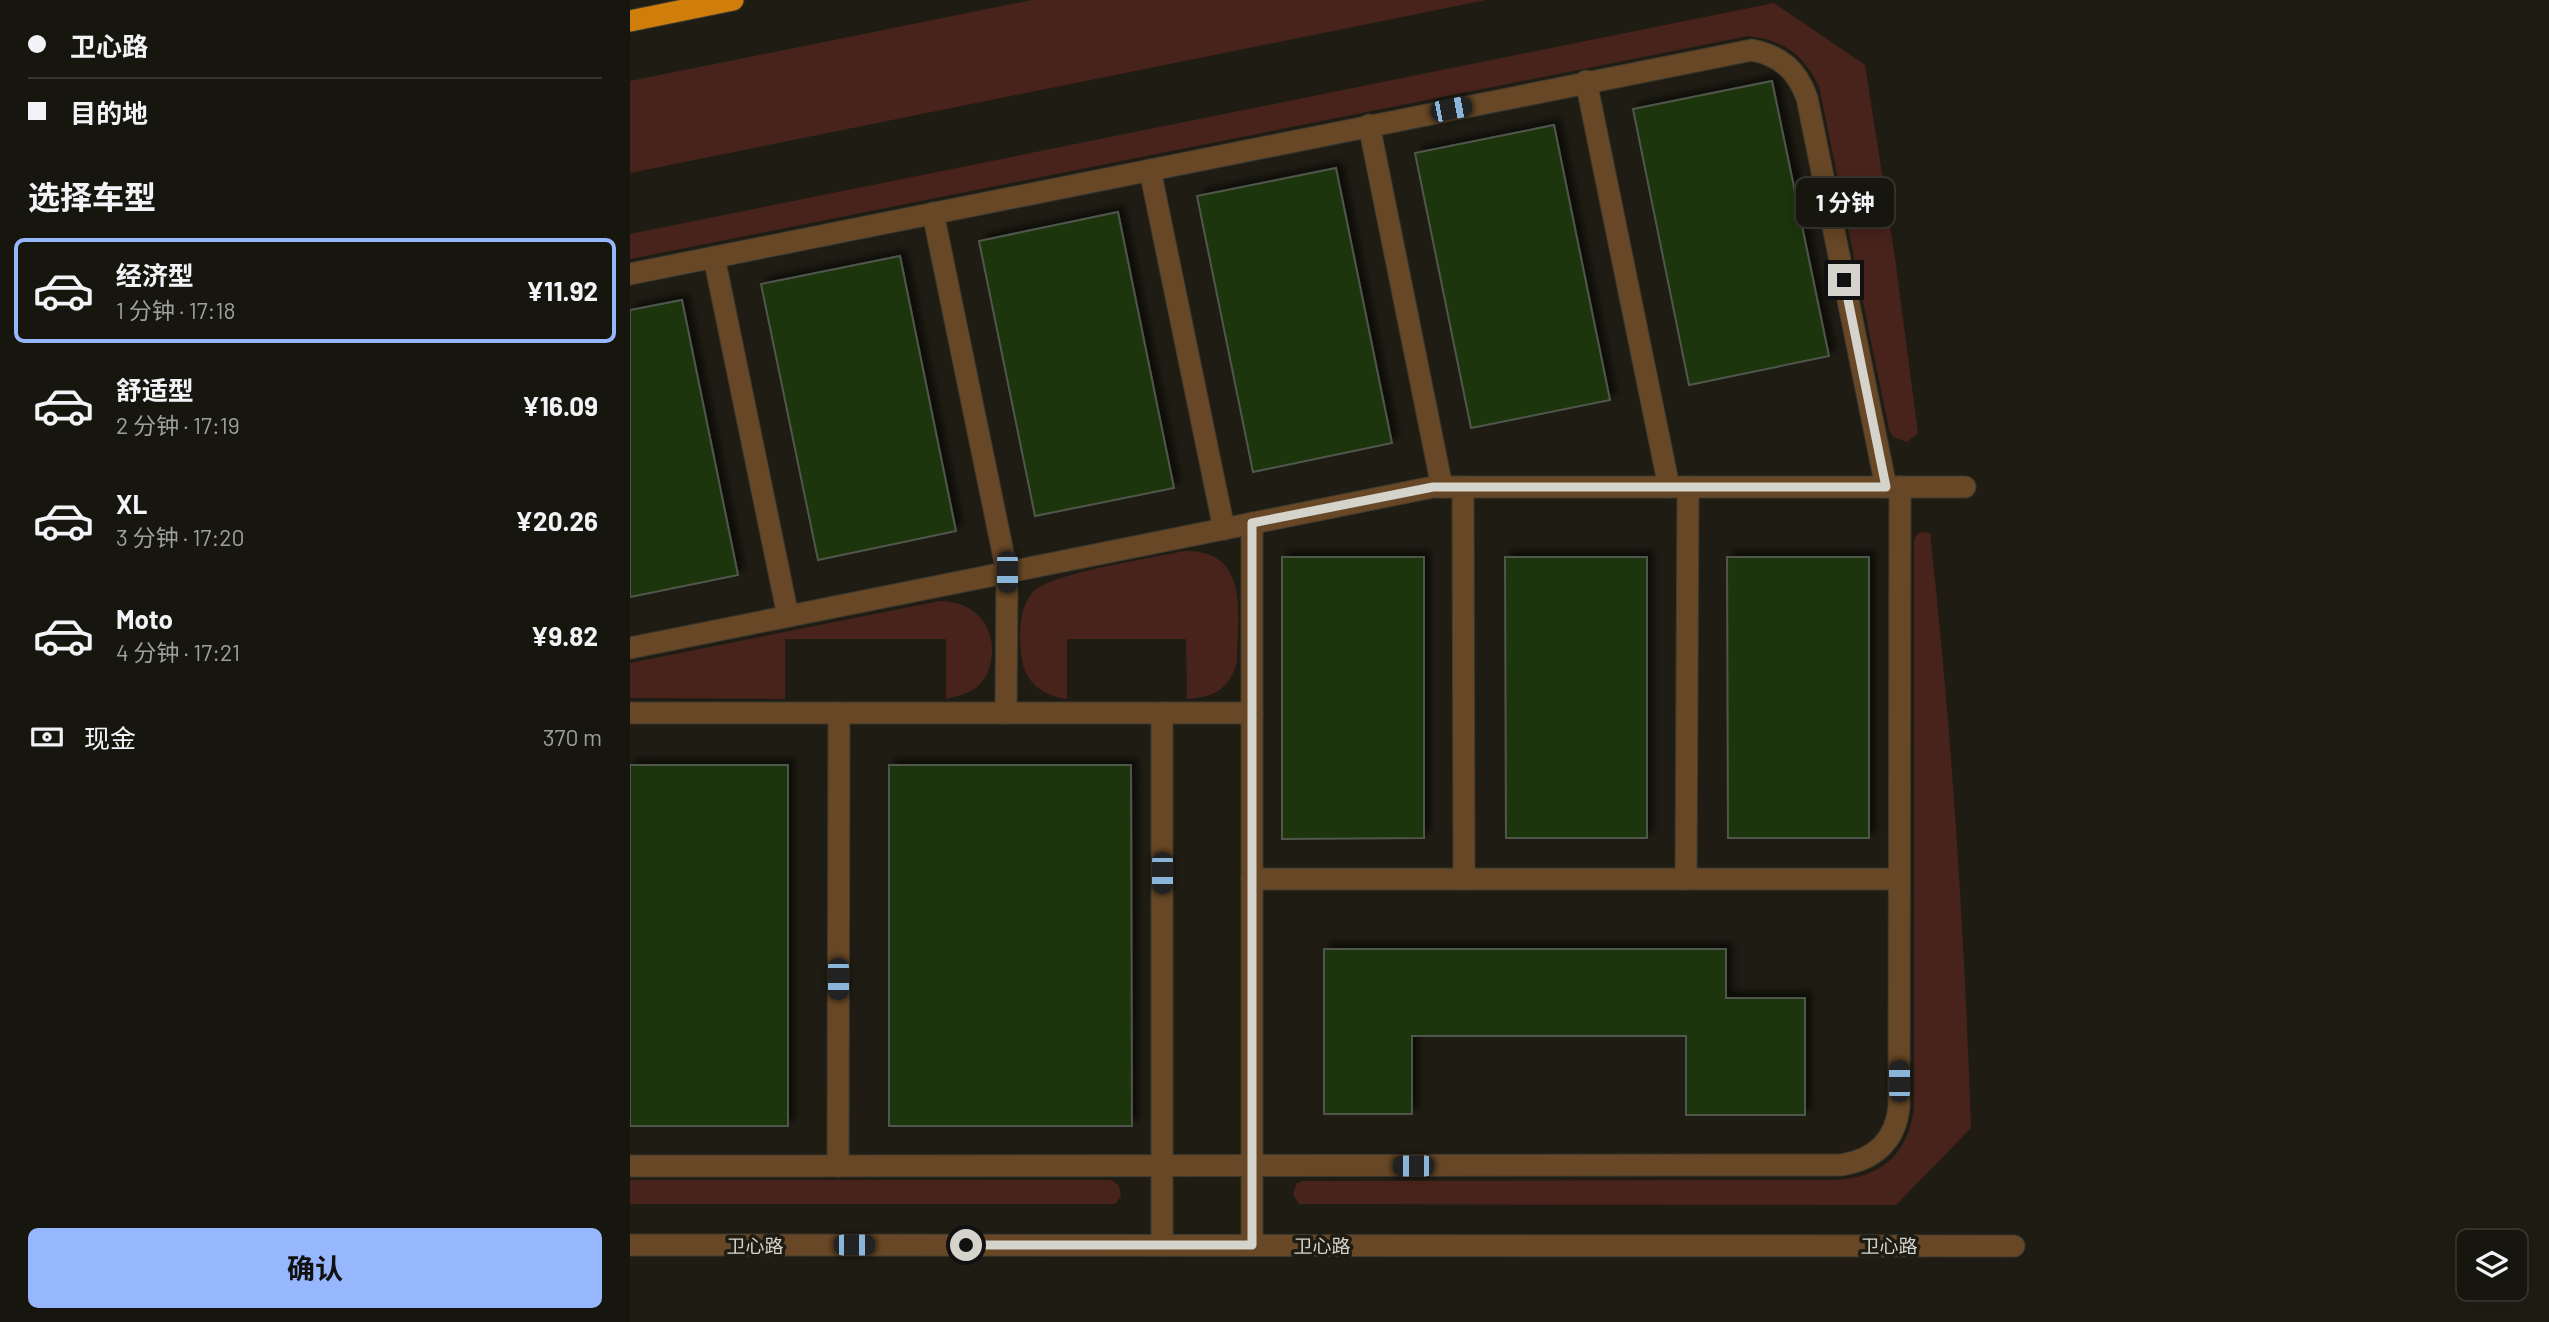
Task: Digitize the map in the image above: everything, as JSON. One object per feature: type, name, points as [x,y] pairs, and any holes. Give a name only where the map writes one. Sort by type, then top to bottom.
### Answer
[{"type":"highway","points":[[630,21],[733,0]]},
{"type":"street","points":[[630,274],[1586,82],[1752,50],[1768,53],[1793,70],[1802,83],[1807,98],[1893,487],[1899,879],[1898,1118],[1887,1142],[1867,1159],[1841,1165],[630,1166]]},
{"type":"street","points":[[1586,82],[1679,487],[1686,879]]},
{"type":"street","points":[[1369,125],[1453,487],[1464,879]]},
{"type":"street","points":[[1150,170],[1224,529]]},
{"type":"street","points":[[933,213],[1007,572],[1006,713]]},
{"type":"street","points":[[714,257],[788,616]]},
{"type":"street","points":[[630,648],[1433,487],[1965,487]]},
{"type":"street","points":[[1252,523],[1252,1245]]},
{"type":"street","points":[[630,713],[1252,713]]},
{"type":"street","points":[[838,1166],[839,713]]},
{"type":"street","points":[[1162,713],[1162,1245]]},
{"type":"street","points":[[1252,879],[1899,879]]},
{"type":"street","name":"卫心路","points":[[630,1245],[2014,1246]]},
{"type":"shaded area","points":[[1032,0],[1486,0],[630,173],[630,81]]},
{"type":"shaded area","points":[[1774,3],[1865,65],[1895,258],[1918,433],[1907,442],[1893,437],[1889,429],[1819,86],[1806,65],[1791,50],[1772,41],[1748,36],[630,259],[630,234]]},
{"type":"shaded area","points":[[1921,532],[1930,533],[1945,682],[1961,904],[1971,1128],[1896,1205],[1299,1204],[1293,1194],[1297,1183],[1303,1181],[1836,1180],[1867,1174],[1890,1160],[1906,1138],[1914,1108],[1914,542]]},
{"type":"shaded area","points":[[1184,551],[1205,553],[1220,561],[1230,573],[1236,588],[1237,660],[1226,685],[1205,696],[1187,699],[1186,639],[1067,639],[1067,699],[1043,691],[1031,681],[1024,667],[1020,633],[1022,615],[1033,592],[1043,585],[1080,573]]},
{"type":"shaded area","points":[[940,601],[970,609],[978,615],[989,631],[992,652],[990,667],[977,687],[962,694],[946,699],[946,639],[785,639],[785,699],[630,698],[630,663]]},
{"type":"shaded area","points":[[630,1180],[1112,1180],[1119,1186],[1121,1196],[1115,1204],[630,1204]]},
{"type":"building","points":[[1772,81],[1829,356],[1689,385],[1633,109]]},
{"type":"building","points":[[1554,125],[1610,400],[1471,428],[1415,153]]},
{"type":"building","points":[[1336,168],[1392,443],[1253,472],[1197,196]]},
{"type":"building","points":[[1118,212],[1174,488],[1035,516],[979,241]]},
{"type":"building","points":[[900,256],[956,531],[818,560],[761,284]]},
{"type":"building","points":[[682,300],[738,575],[630,597],[630,310]]},
{"type":"building","points":[[1282,557],[1424,557],[1424,838],[1282,839]]},
{"type":"building","points":[[1505,557],[1647,557],[1647,838],[1506,838]]},
{"type":"building","points":[[1727,557],[1869,557],[1869,838],[1728,838]]},
{"type":"building","points":[[630,765],[788,765],[788,1126],[630,1126]]},
{"type":"building","points":[[889,765],[1131,765],[1132,1126],[889,1126]]},
{"type":"building","points":[[1324,949],[1726,949],[1726,998],[1805,998],[1805,1115],[1686,1115],[1686,1036],[1412,1036],[1412,1114],[1324,1114]]},
{"type":"route","points":[[966,1245],[1252,1245],[1252,523],[1433,487],[1886,487],[1844,280]]}]
